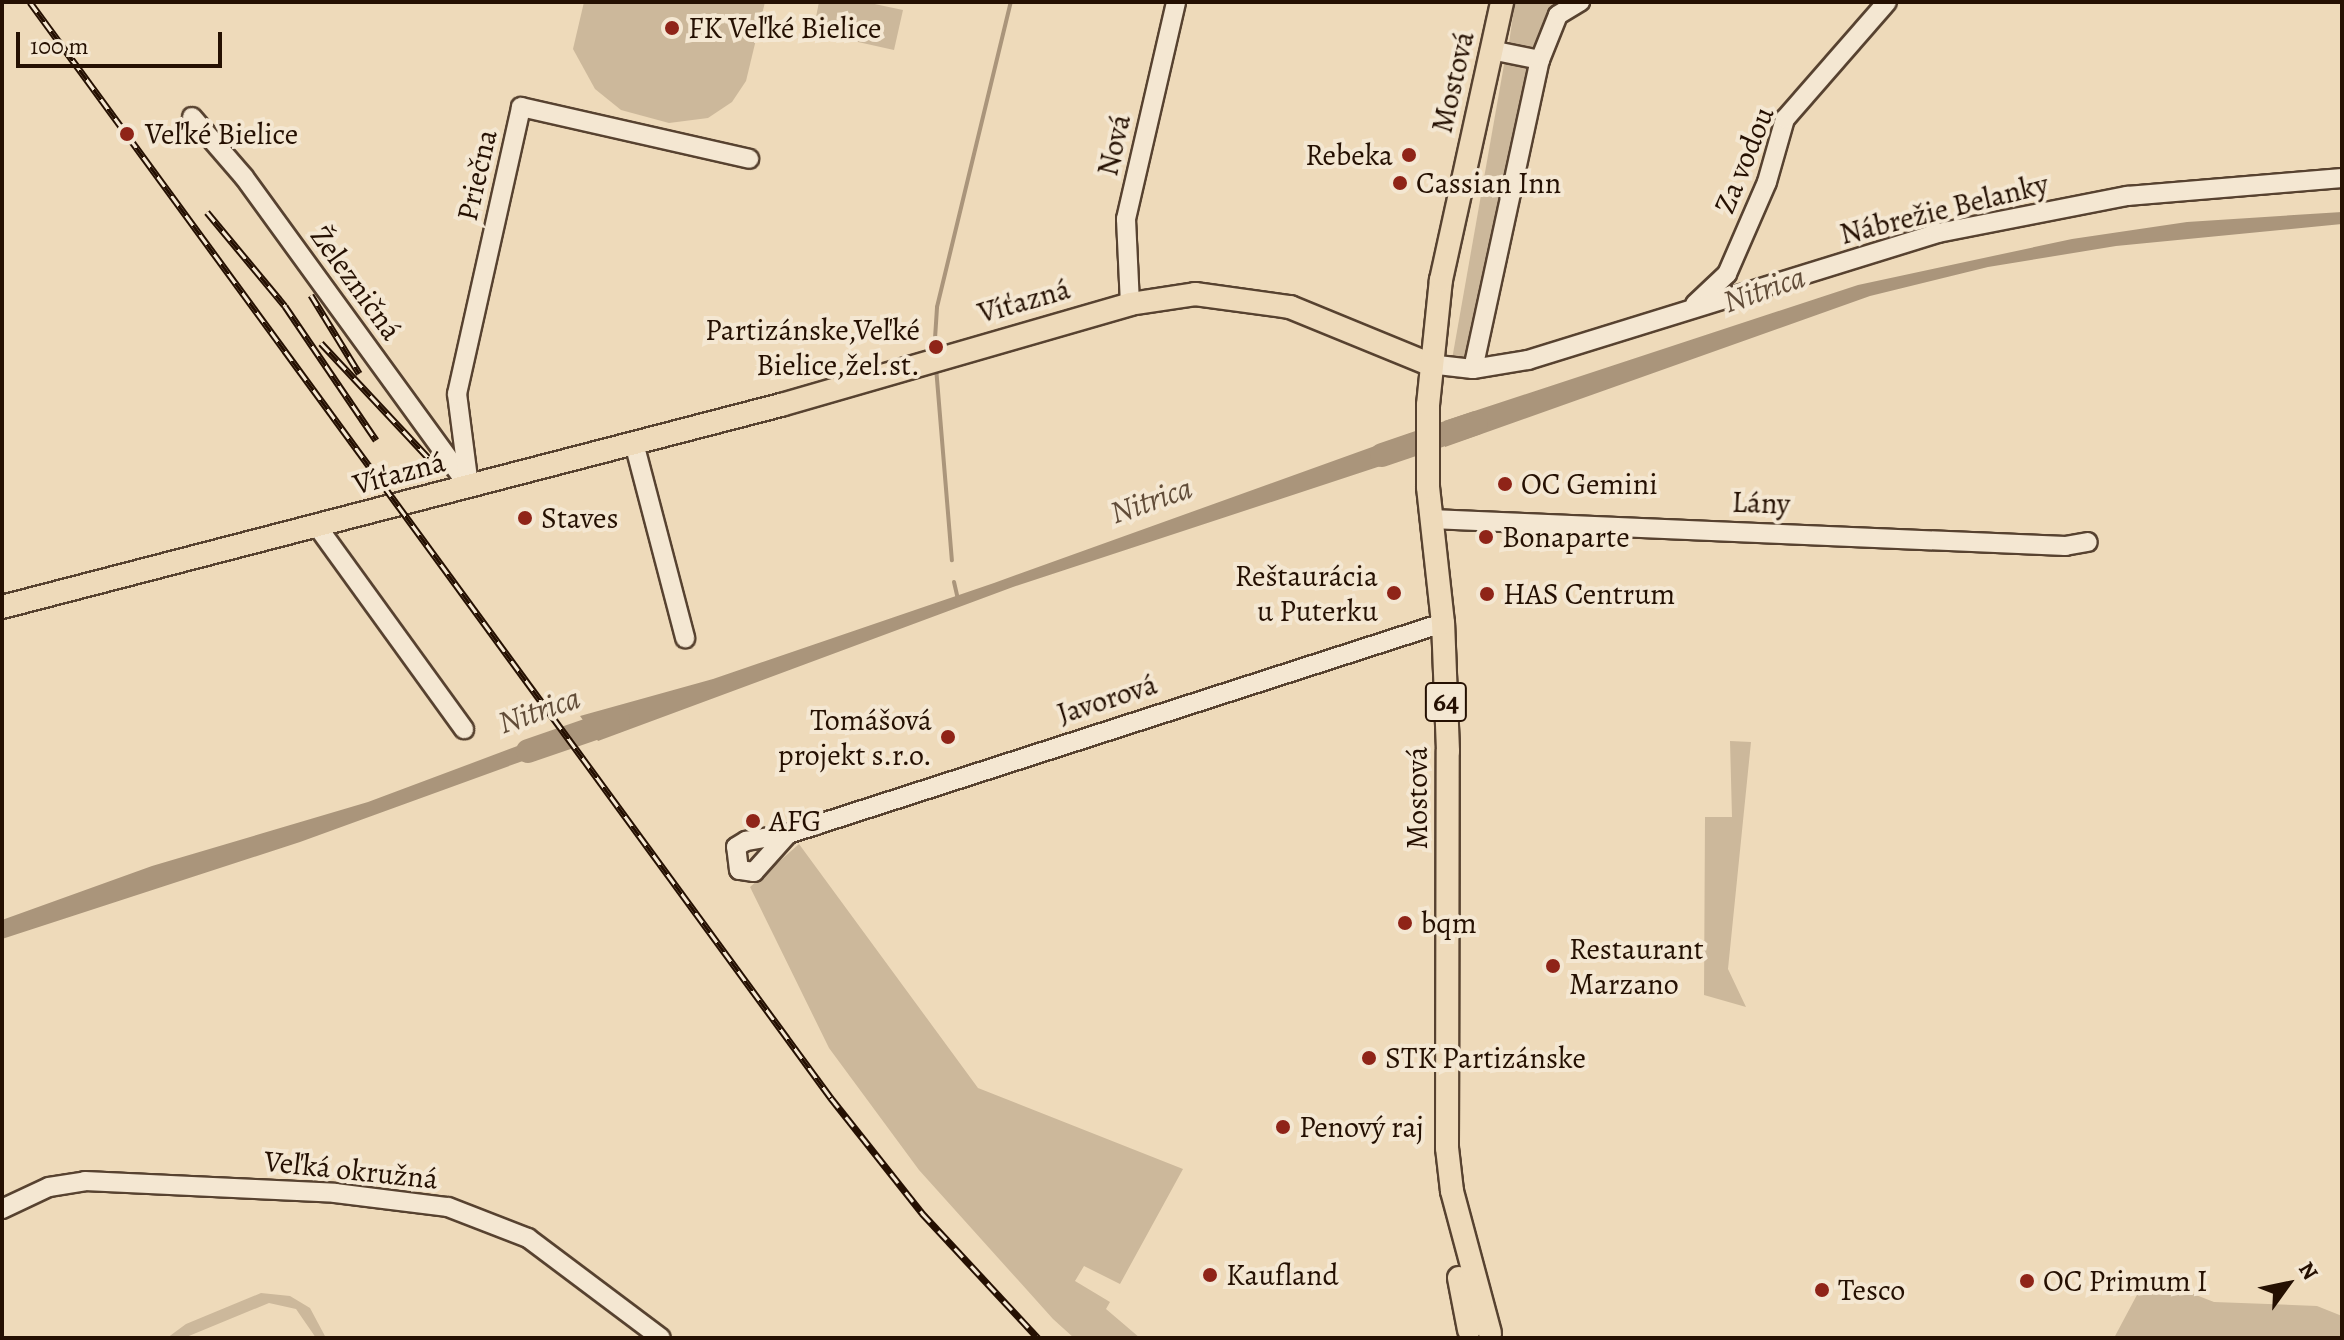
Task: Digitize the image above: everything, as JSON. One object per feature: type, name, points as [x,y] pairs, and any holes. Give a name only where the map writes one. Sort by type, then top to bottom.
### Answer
[{"type":"main road","name":"Mostová","points":[[1478,1335],[1447,1148],[1443,623],[1431,519],[1428,405],[1429,364],[1448,242],[1502,2]]},
{"type":"main road","name":"Víťazná","points":[[2,607],[634,443],[1130,304],[1195,294],[1290,307],[1429,364]]},
{"type":"street","name":"Nová","points":[[1130,304],[1126,219],[1176,2]]},
{"type":"street","points":[[1473,369],[1540,60],[1558,15],[1580,2]]},
{"type":"street","name":"Za vodou","points":[[1692,306],[1727,274],[1767,182],[1785,119],[1887,2]]},
{"type":"street","points":[[1491,50],[1540,60]]},
{"type":"street","name":"Priečna","points":[[469,486],[457,394],[521,107],[749,159]]},
{"type":"street","name":"Železničná","points":[[192,117],[244,177],[469,486]]},
{"type":"street","name":"Nábrežie Belanky","points":[[1429,364],[1473,369],[1528,360],[1692,306],[1938,233],[2112,198],[2257,181],[2342,178]]},
{"type":"street","points":[[634,443],[685,638]]},
{"type":"street","name":"Lány","points":[[1431,519],[2065,546],[2088,542]]},
{"type":"street","points":[[317,526],[464,729]]},
{"type":"street","name":"Javorová","points":[[788,834],[1443,623]]},
{"type":"street","name":"Veľká okružná","points":[[2,1209],[49,1187],[85,1181],[335,1193],[448,1207],[528,1238],[661,1338]]},
{"type":"shaded area","points":[[584,2],[765,2],[746,81],[732,102],[708,118],[669,123],[621,110],[595,89],[573,49]]},
{"type":"shaded area","points":[[819,2],[865,2],[903,10],[894,50],[813,32]]},
{"type":"shaded area","points":[[1515,2],[1568,2],[1547,36],[1532,48],[1509,43]]},
{"type":"shaded area","points":[[1505,59],[1534,64],[1480,367],[1452,362]]},
{"type":"shaded area","points":[[2342,212],[2342,224],[2116,246],[1988,267],[1870,296],[1445,447],[1444,421],[1858,285],[2072,239],[2187,222]]},
{"type":"shaded area","points":[[1411,433],[1411,456],[1013,587],[598,741],[580,716],[713,679],[994,583]]},
{"type":"shaded area","points":[[555,732],[564,746],[300,842],[2,939],[2,920],[152,866],[368,802]]},
{"type":"shaded area","points":[[1730,741],[1751,742],[1728,969],[1746,1007],[1704,995],[1705,817],[1732,817]]},
{"type":"shaded area","points":[[799,844],[978,1088],[1183,1169],[1120,1284],[1084,1266],[1075,1281],[1110,1302],[1106,1309],[1140,1338],[1074,1338],[1053,1319],[919,1170],[829,1048],[750,887]]},
{"type":"shaded area","points":[[2147,1276],[2214,1302],[2317,1306],[2342,1316],[2342,1338],[2114,1338]]},
{"type":"shaded area","points":[[261,1293],[290,1296],[310,1308],[326,1338],[316,1338],[296,1309],[269,1303],[184,1338],[167,1338],[186,1324]]},
{"type":"waterway","points":[[934,354],[937,307],[1011,2]]},
{"type":"waterway","points":[[936,367],[952,560]]},
{"type":"waterway","name":"Nitrica","points":[[1382,455],[1476,423]]},
{"type":"waterway","points":[[954,582],[958,599]]},
{"type":"waterway","name":"Nitrica","points":[[528,751],[618,720]]},
{"type":"railway","points":[[30,2],[831,1098],[922,1213],[1038,1338]]},
{"type":"railway","points":[[207,212],[285,306],[376,440]]},
{"type":"railway","points":[[311,295],[359,373]]},
{"type":"railway","points":[[321,343],[438,468]]},
{"type":"place","name":"FK Veľké Bielice","points":[[672,28]]},
{"type":"place","name":"Veľké Bielice","points":[[127,134]]},
{"type":"place","name":"Rebeka","points":[[1409,155]]},
{"type":"place","name":"Cassian Inn","points":[[1400,183]]},
{"type":"place","name":"Partizánske,Veľké Bielice,žel.st.","points":[[936,347]]},
{"type":"place","name":"OC Gemini","points":[[1505,484]]},
{"type":"place","name":"Staves","points":[[525,518]]},
{"type":"place","name":"Bonaparte","points":[[1486,537]]},
{"type":"place","name":"Reštaurácia u Puterku","points":[[1394,593]]},
{"type":"place","name":"HAS Centrum","points":[[1487,594]]},
{"type":"place","name":"Tomášová projekt s.r.o.","points":[[948,737]]},
{"type":"place","name":"AFG","points":[[753,821]]},
{"type":"place","name":"bqm","points":[[1405,923]]},
{"type":"place","name":"Restaurant Marzano","points":[[1553,966]]},
{"type":"place","name":"STK Partizánske","points":[[1369,1058]]},
{"type":"place","name":"Penový raj","points":[[1283,1127]]},
{"type":"place","name":"Kaufland","points":[[1210,1275]]},
{"type":"place","name":"OC Primum I","points":[[2027,1281]]},
{"type":"place","name":"Tesco","points":[[1822,1290]]}]
